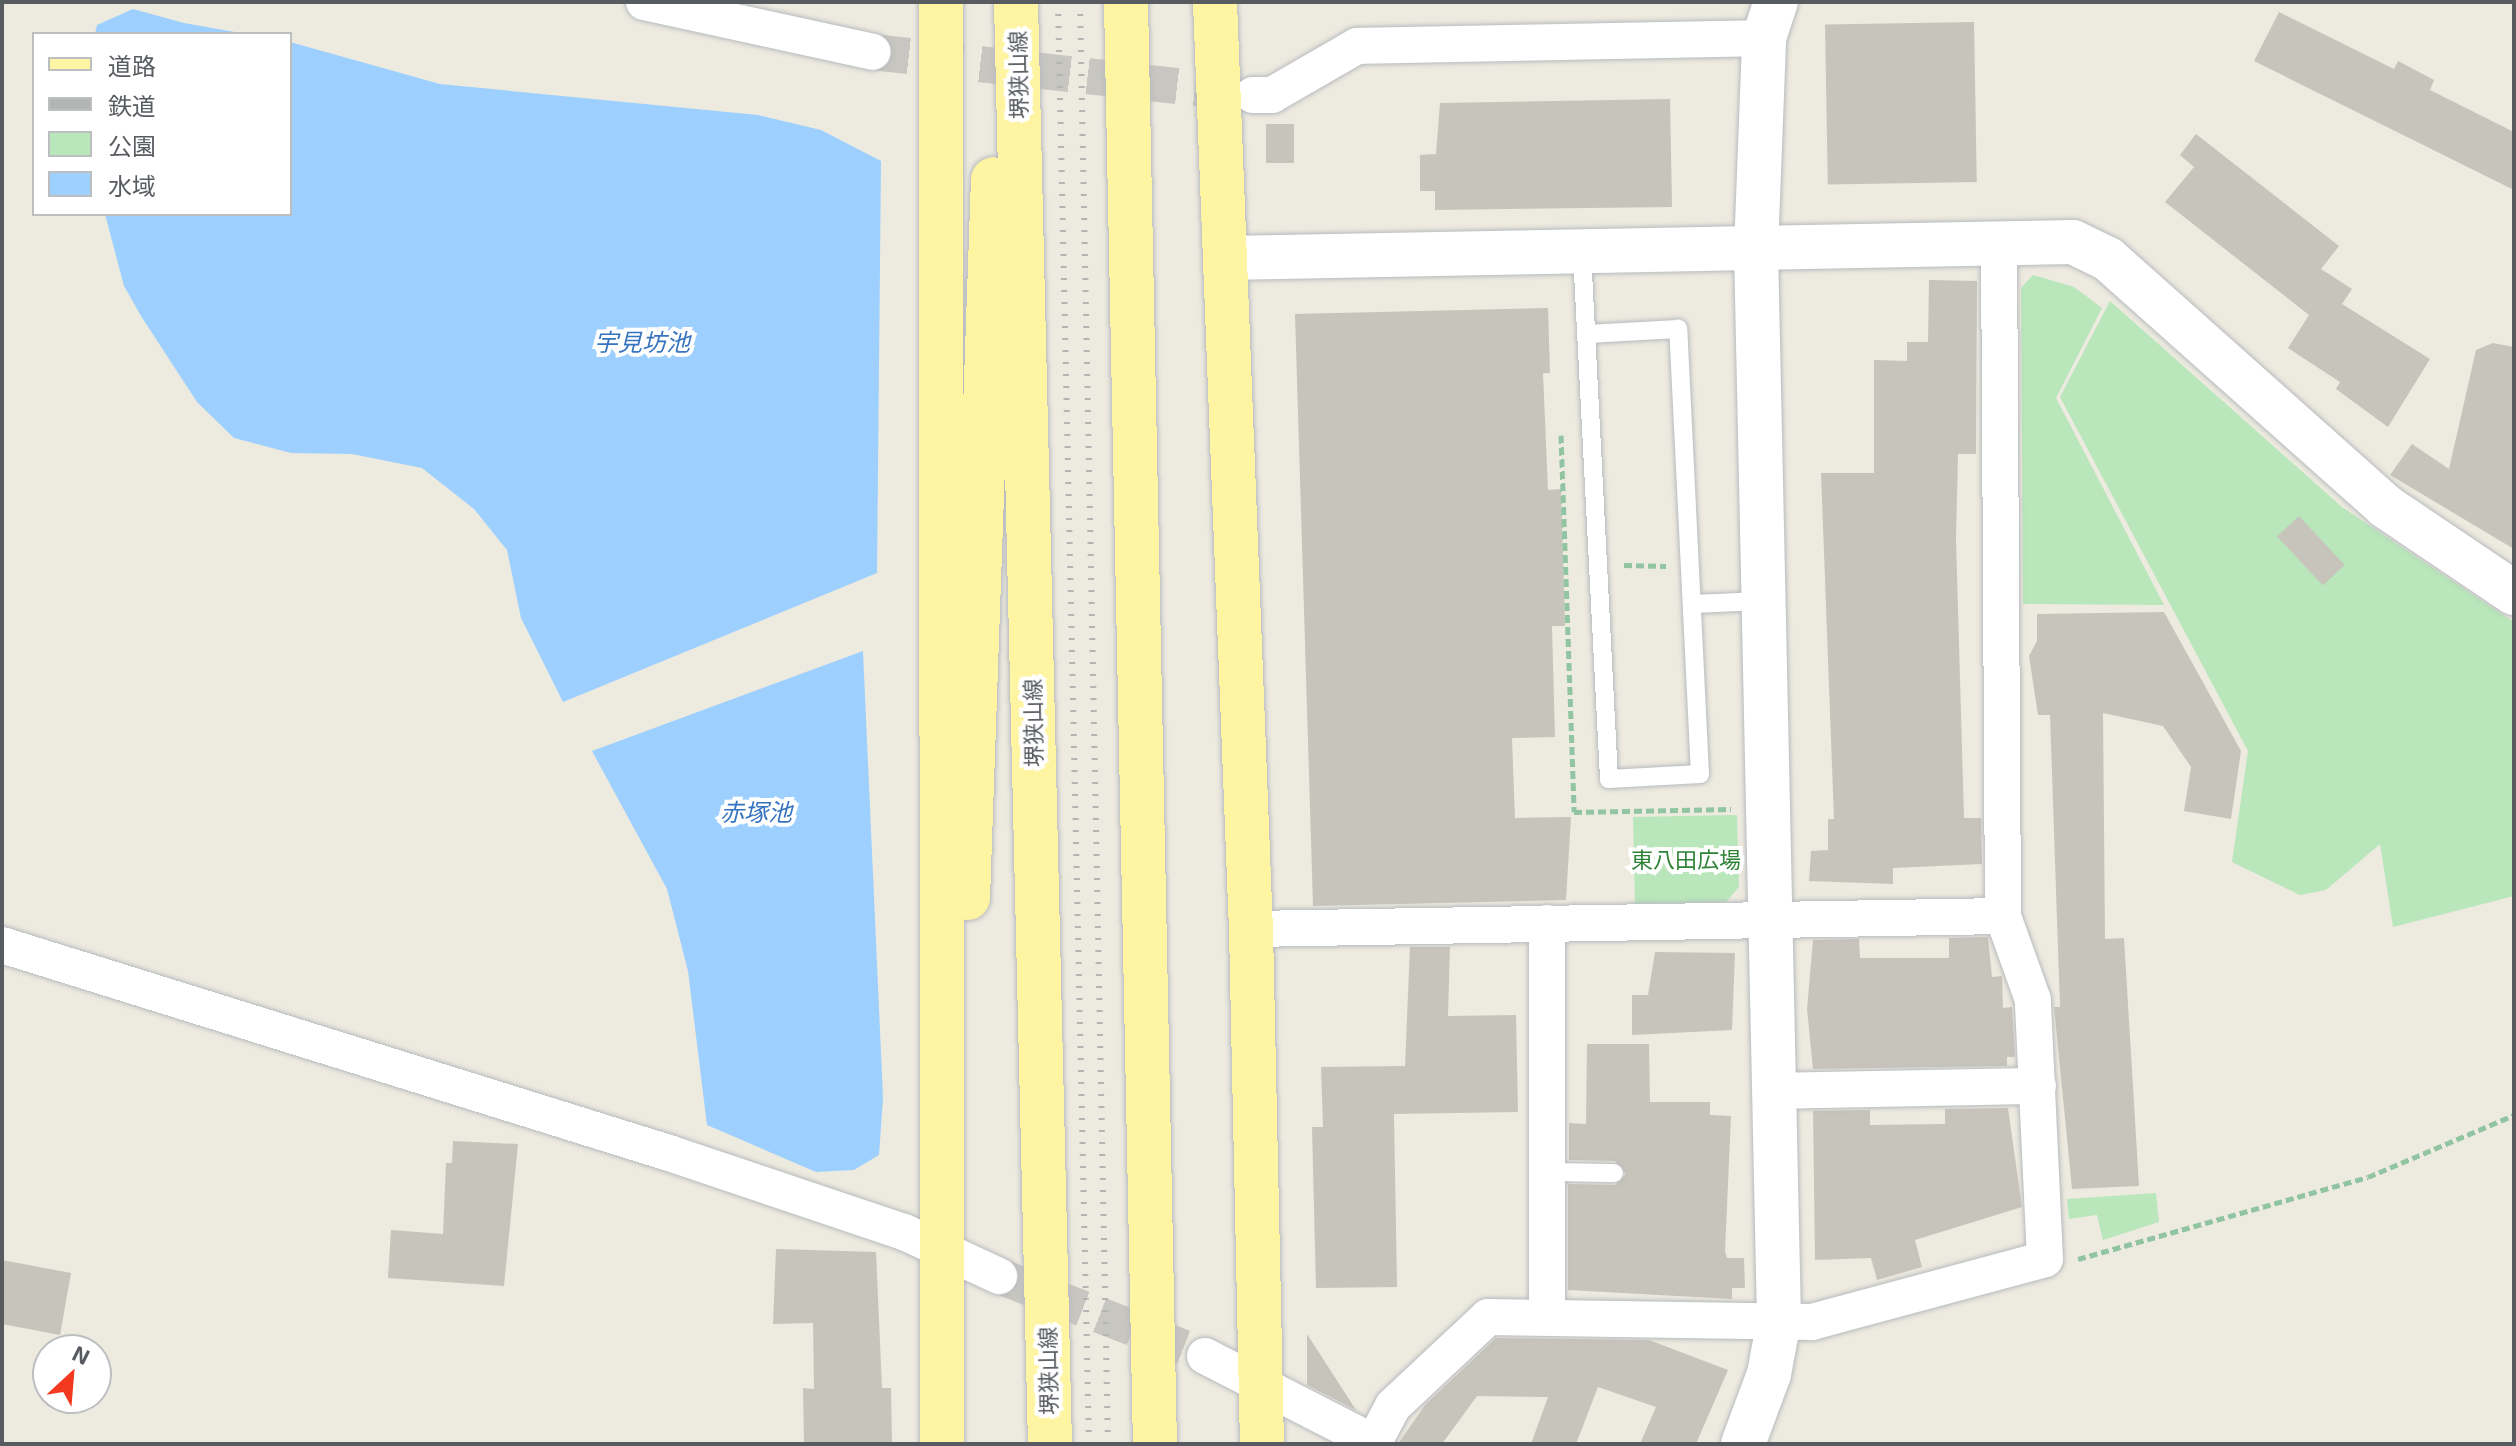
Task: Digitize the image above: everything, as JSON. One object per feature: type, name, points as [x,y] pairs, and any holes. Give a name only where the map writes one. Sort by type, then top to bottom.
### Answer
[{"type":"main road","points":[[941,2],[942,1444]]},
{"type":"main road","points":[[944,1251],[973,831],[993,183],[1006,2]]},
{"type":"main road","name":"堺狭山線","points":[[1016,2],[1050,1444]]},
{"type":"main road","points":[[1126,2],[1155,1444]]},
{"type":"main road","points":[[1215,2],[1251,929],[1262,1444]]},
{"type":"street","points":[[655,3],[873,52]]},
{"type":"street","points":[[1253,95],[1272,95],[1357,46],[1770,20],[1756,251],[1779,1320],[1769,1374],[1743,1444]]},
{"type":"street","points":[[1226,258],[1756,251],[2073,242],[2108,259],[2385,506],[2514,593]]},
{"type":"street","points":[[1205,1356],[1375,1443],[1393,1406],[1488,1317],[1812,1322],[2045,1259],[2033,1000],[2003,916],[1999,243]]},
{"type":"street","points":[[1251,929],[2003,916]]},
{"type":"street","points":[[1547,923],[1547,1316]]},
{"type":"street","points":[[2,945],[669,1153],[944,1251],[999,1276]]},
{"type":"street","points":[[1774,1091],[2038,1086]]},
{"type":"lane","points":[[1582,253],[1609,779],[1700,774],[1678,329],[1587,334]]},
{"type":"lane","points":[[1692,604],[1762,601]]},
{"type":"lane","points":[[1547,1172],[1614,1173]]},
{"type":"path","points":[[1560,425],[1574,812],[1743,808]]},
{"type":"path","points":[[1567,564],[1690,567]]},
{"type":"path","points":[[2045,1259],[2081,1259],[2368,1177],[2514,1115]]},
{"type":"green space","points":[[2033,275],[2074,287],[2102,308],[2056,398],[2164,605],[2023,604],[2021,288]]},
{"type":"green space","points":[[2110,301],[2342,507],[2514,622],[2514,896],[2393,927],[2380,844],[2326,890],[2300,895],[2232,862],[2248,751],[2060,397]]},
{"type":"green space","name":"東八田広場","points":[[1737,815],[1739,887],[1726,902],[1635,904],[1633,817]]},
{"type":"green space","points":[[2156,1193],[2159,1222],[2103,1240],[2097,1215],[2069,1219],[2067,1199]]},
{"type":"water","points":[[133,9],[184,23],[235,32],[95,32],[97,25]]},
{"type":"water","name":"宇見坊池","points":[[292,43],[440,84],[758,115],[821,130],[881,161],[877,573],[563,702],[521,618],[507,550],[474,509],[422,468],[352,454],[291,453],[234,438],[197,402],[124,286],[106,216],[292,216]]},
{"type":"water","name":"赤塚池","points":[[863,651],[883,1098],[879,1155],[854,1170],[816,1172],[707,1125],[688,971],[667,889],[592,751]]},
{"type":"building","points":[[2279,12],[2394,69],[2398,61],[2434,80],[2430,90],[2514,132],[2514,190],[2254,61]]},
{"type":"building","points":[[1974,22],[1977,182],[1828,185],[1825,25]]},
{"type":"building","points":[[1670,99],[1672,207],[1435,210],[1435,191],[1420,191],[1420,155],[1436,154],[1440,103]]},
{"type":"building","points":[[1266,124],[1294,124],[1294,163],[1266,163]]},
{"type":"building","points":[[2196,134],[2339,246],[2321,269],[2352,289],[2342,304],[2430,359],[2388,427],[2336,389],[2340,382],[2288,348],[2309,315],[2165,202],[2194,167],[2180,155]]},
{"type":"building","points":[[1929,280],[1977,281],[1976,454],[1958,454],[1956,539],[1964,818],[1981,818],[1982,864],[1893,868],[1893,884],[1809,881],[1811,851],[1828,850],[1828,819],[1834,819],[1821,473],[1874,473],[1874,360],[1907,361],[1907,342],[1928,342]]},
{"type":"building","points":[[1548,308],[1550,373],[1543,373],[1548,490],[1561,489],[1565,626],[1552,626],[1555,737],[1512,738],[1515,818],[1571,817],[1566,900],[1313,906],[1295,314]]},
{"type":"building","points":[[2493,343],[2514,347],[2514,549],[2390,475],[2412,444],[2449,469],[2476,350]]},
{"type":"building","points":[[2299,516],[2345,565],[2323,585],[2277,536]]},
{"type":"building","points":[[2164,612],[2241,751],[2231,819],[2184,811],[2191,767],[2163,726],[2103,713],[2105,939],[2124,938],[2139,1186],[2072,1189],[2054,1007],[2060,1007],[2050,715],[2038,715],[2029,656],[2037,641],[2037,614]]},
{"type":"building","points":[[1988,937],[1992,977],[2002,976],[2003,1008],[2012,1007],[2015,1057],[2007,1057],[2007,1066],[1813,1069],[1807,1009],[1813,940],[1859,939],[1860,958],[1949,958],[1949,938]]},
{"type":"building","points":[[1410,947],[1450,947],[1448,1016],[1516,1015],[1518,1112],[1394,1114],[1397,1287],[1316,1288],[1312,1127],[1323,1127],[1321,1067],[1405,1066]]},
{"type":"building","points":[[1655,952],[1735,953],[1732,1030],[1632,1035],[1632,995],[1648,995]]},
{"type":"building","points":[[1587,1044],[1649,1044],[1650,1102],[1710,1102],[1710,1115],[1731,1116],[1725,1251],[1727,1258],[1744,1258],[1745,1288],[1732,1288],[1732,1299],[1568,1290],[1568,1184],[1615,1185],[1626,1174],[1615,1161],[1569,1160],[1569,1123],[1586,1124]]},
{"type":"building","points":[[2008,1108],[2022,1207],[1915,1240],[1922,1267],[1877,1280],[1871,1258],[1815,1260],[1813,1111],[1870,1110],[1870,1125],[1945,1124],[1945,1109]]},
{"type":"building","points":[[453,1141],[518,1144],[504,1286],[388,1278],[391,1230],[443,1234],[446,1163],[452,1163]]},
{"type":"building","points":[[776,1249],[876,1252],[882,1388],[891,1388],[892,1444],[804,1444],[803,1388],[814,1389],[813,1323],[773,1324]]},
{"type":"building","points":[[2,1260],[71,1273],[60,1334],[2,1324]]},
{"type":"building","points":[[1307,1334],[1356,1410],[1307,1385]]},
{"type":"building","points":[[1496,1338],[1649,1340],[1728,1370],[1696,1444],[1640,1444],[1656,1407],[1598,1387],[1576,1444],[1531,1444],[1548,1397],[1477,1396],[1442,1444],[1398,1444],[1425,1405]]},
{"type":"tunnel","points":[[873,52],[1245,94]]},
{"type":"tunnel","points":[[999,1276],[1205,1356]]},
{"type":"railway","points":[[1058,2],[1089,1444]]},
{"type":"railway","points":[[1080,2],[1108,1444]]}]
